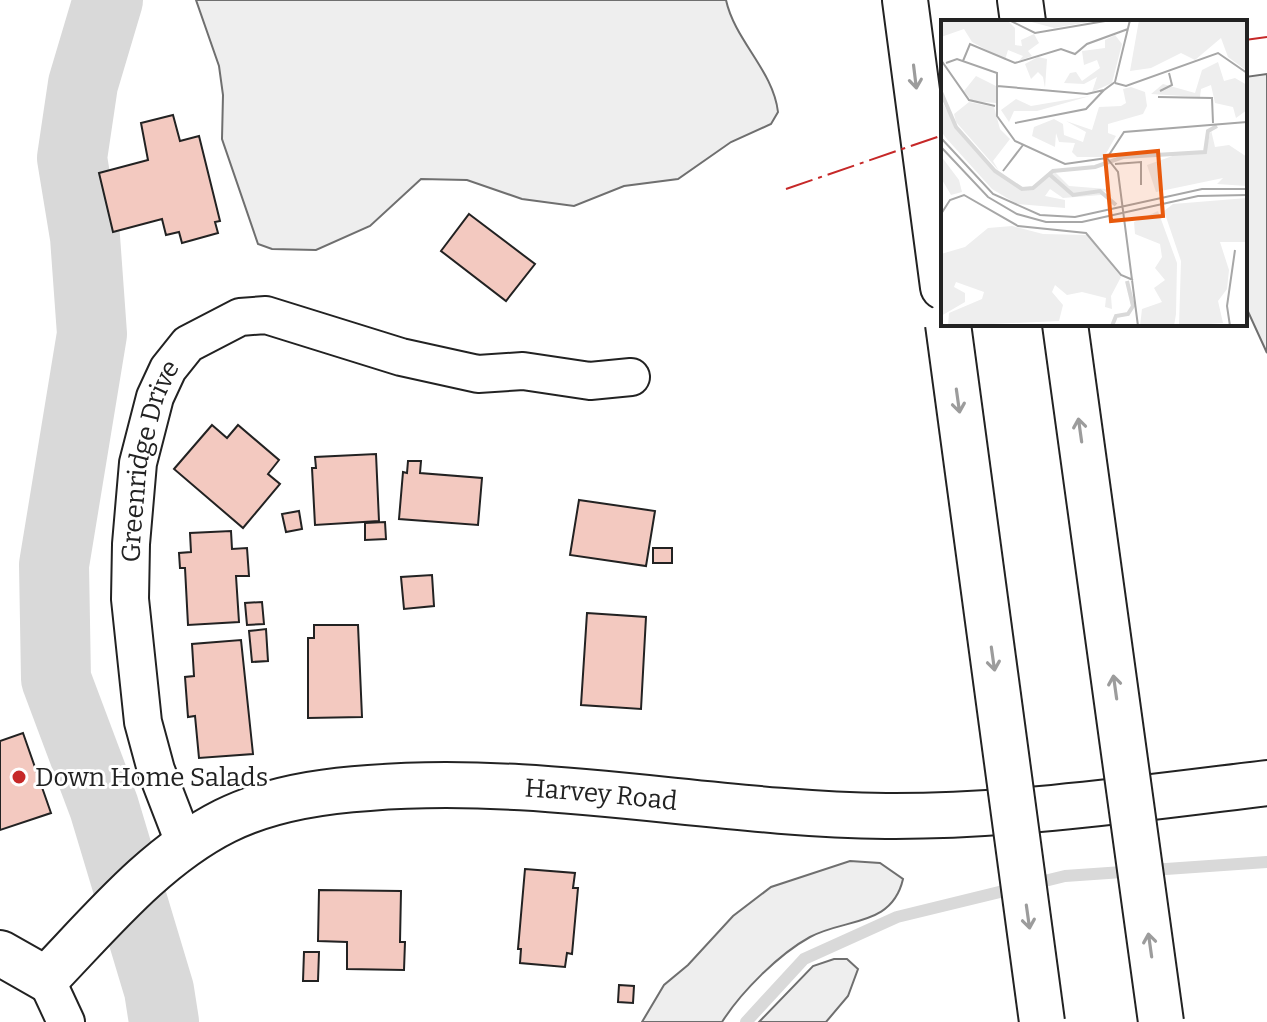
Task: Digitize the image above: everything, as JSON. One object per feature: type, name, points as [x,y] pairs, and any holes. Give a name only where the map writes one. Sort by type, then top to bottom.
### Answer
[{"type":"main road","points":[[905,0],[941,273]]},
{"type":"main road","points":[[1020,0],[1023,20]]},
{"type":"main road","points":[[948,326],[1042,1022]]},
{"type":"main road","points":[[1065,326],[1161,1022]]},
{"type":"main road","name":"Harvey Road","points":[[46,979],[100,923],[174,855],[226,820],[277,802],[329,791],[410,784],[501,786],[785,811],[886,816],[964,813],[1267,783]]},
{"type":"main road","points":[[0,953],[46,979]]},
{"type":"street","name":"Greenridge Drive","points":[[174,855],[143,722],[130,599],[131,544],[138,463],[150,412],[168,369],[188,344],[240,317],[266,315],[401,357],[478,374],[523,371],[590,381],[631,377]]},
{"type":"street","points":[[46,979],[66,1022]]},
{"type":"shaded area","points":[[196,0],[726,0],[737,29],[769,83],[778,112],[771,124],[731,142],[678,179],[624,186],[574,206],[522,199],[467,180],[421,179],[370,226],[316,250],[272,249],[258,244],[222,139],[223,95],[219,66]]},
{"type":"shaded area","points":[[1267,74],[1267,353],[1247,309],[1247,77]]},
{"type":"shaded area","points":[[850,861],[880,863],[903,879],[889,906],[866,919],[824,931],[798,944],[739,998],[722,1022],[642,1022],[664,985],[688,965],[733,916],[771,887]]},
{"type":"shaded area","points":[[834,959],[847,959],[858,969],[848,996],[826,1022],[759,1022],[813,966]]},
{"type":"building","points":[[173,115],[180,141],[199,136],[220,221],[215,222],[218,233],[182,243],[179,232],[166,235],[162,219],[113,232],[99,173],[148,160],[141,123]]},
{"type":"building","points":[[469,214],[535,264],[506,301],[441,251]]},
{"type":"building","points":[[212,425],[227,438],[238,425],[279,460],[268,474],[280,484],[243,528],[174,469]]},
{"type":"building","points":[[376,454],[379,521],[315,525],[312,468],[316,468],[315,457]]},
{"type":"building","points":[[408,461],[421,461],[420,473],[482,478],[478,525],[399,519],[403,472],[407,473]]},
{"type":"building","points":[[579,500],[655,511],[646,566],[570,555]]},
{"type":"building","points":[[299,511],[302,529],[286,532],[282,514]]},
{"type":"building","points":[[385,522],[386,539],[365,540],[365,523]]},
{"type":"building","points":[[231,531],[232,549],[247,548],[249,576],[236,576],[239,622],[188,625],[185,568],[180,568],[179,553],[191,552],[190,533]]},
{"type":"building","points":[[653,548],[672,548],[672,563],[653,563]]},
{"type":"building","points":[[432,575],[434,606],[404,609],[401,577]]},
{"type":"building","points":[[262,602],[264,624],[247,625],[245,603]]},
{"type":"building","points":[[587,613],[646,617],[641,709],[581,705]]},
{"type":"building","points":[[314,625],[358,625],[362,717],[308,718],[308,638],[314,638]]},
{"type":"building","points":[[266,629],[268,661],[252,662],[249,631]]},
{"type":"building","points":[[241,640],[253,754],[199,758],[195,716],[188,717],[185,677],[194,676],[192,644]]},
{"type":"building","name":"Down Home Salads","points":[[23,733],[51,813],[0,830],[0,741]]},
{"type":"building","points":[[525,869],[575,873],[573,888],[578,888],[572,954],[567,953],[565,967],[520,963],[521,949],[518,949]]},
{"type":"building","points":[[319,890],[401,891],[400,942],[405,942],[404,970],[347,969],[347,942],[318,941]]},
{"type":"building","points":[[304,952],[319,952],[318,981],[303,981]]},
{"type":"building","points":[[619,985],[634,986],[633,1003],[618,1002]]},
{"type":"waterway","points":[[108,0],[83,84],[72,158],[85,237],[92,334],[54,565],[56,679],[104,807],[159,990],[164,1022]]},
{"type":"waterway","points":[[746,1022],[804,959],[897,917],[1065,876],[1267,862]]},
{"type":"power","points":[[1247,40],[1267,37]]},
{"type":"power","points":[[786,189],[941,136]]},
{"type":"place","name":"Down Home Salads","points":[[19,777]]}]
